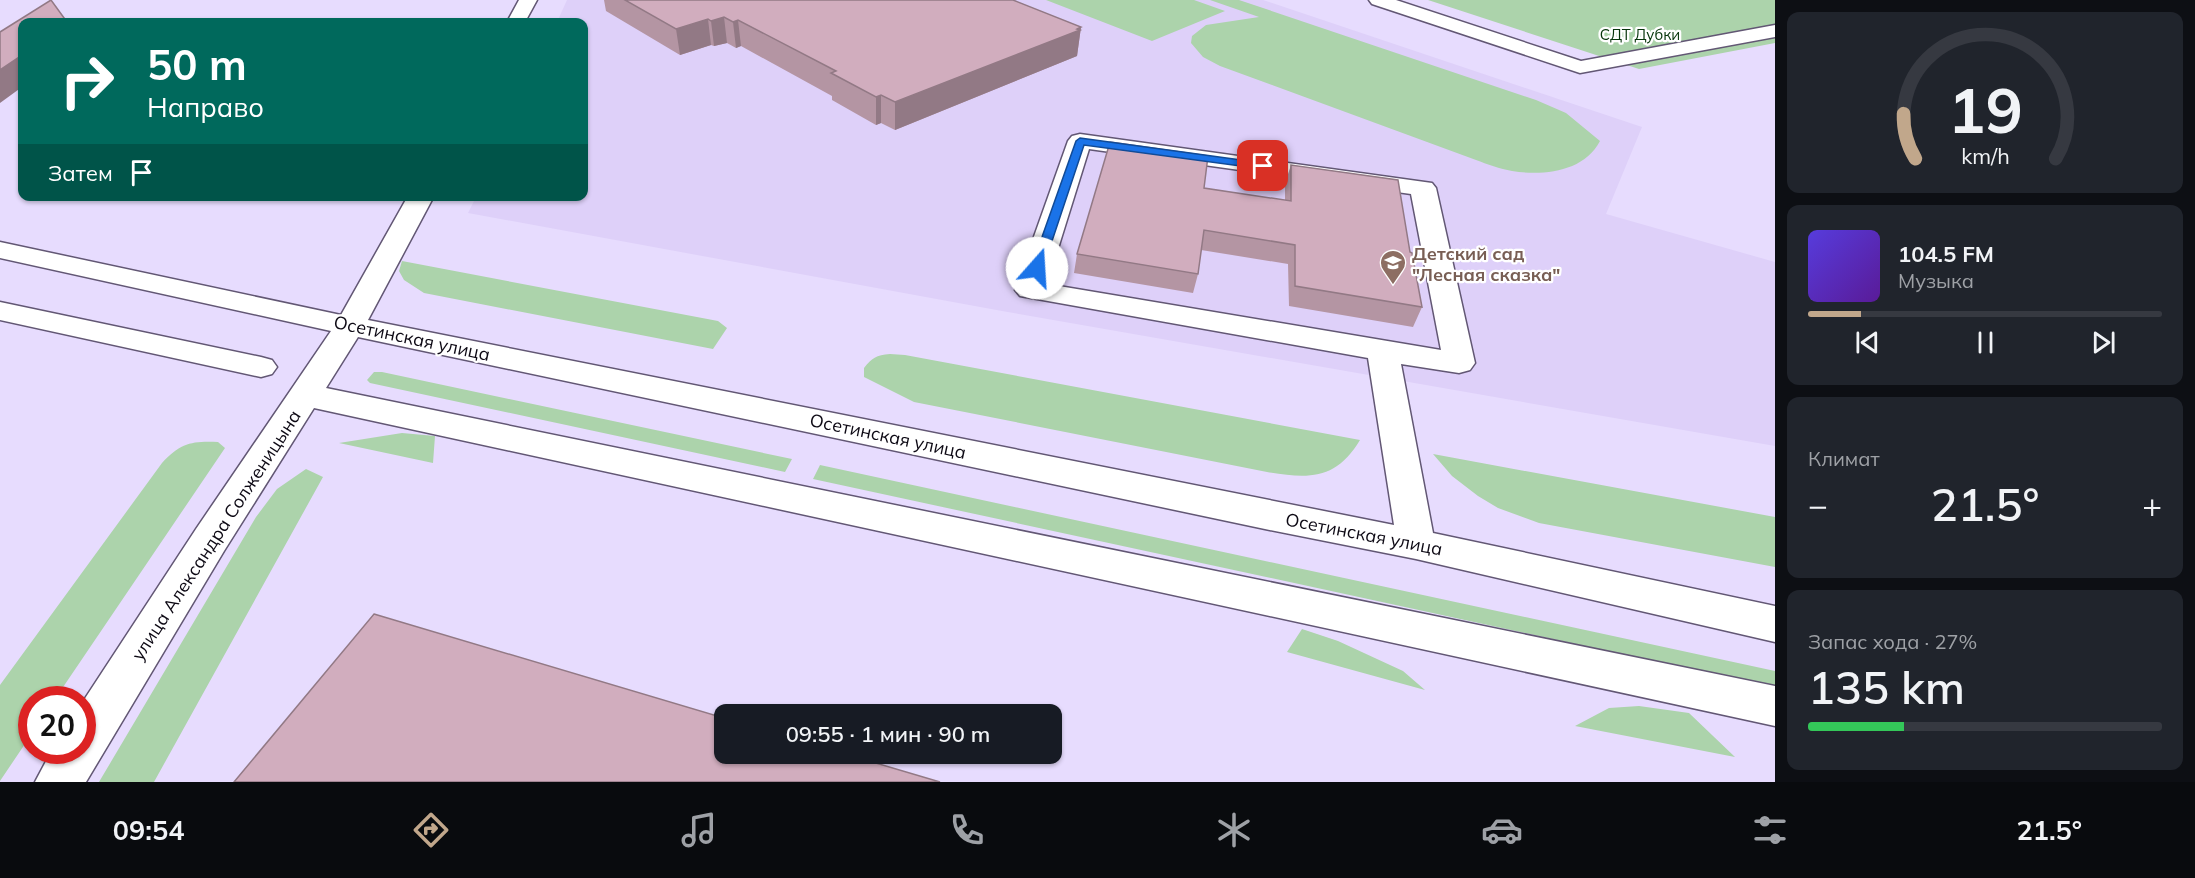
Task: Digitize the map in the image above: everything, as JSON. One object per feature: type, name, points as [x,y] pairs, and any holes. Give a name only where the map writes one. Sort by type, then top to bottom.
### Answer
[{"type":"street","points":[[518,18],[528,0]]},
{"type":"street","points":[[1378,0],[1580,67],[1775,31]]},
{"type":"street","points":[[1080,141],[1423,188],[1459,363],[1383,351],[1030,290],[1080,141]]},
{"type":"street","name":"улица Александра Солженицына","points":[[96,722],[210,540],[350,326],[418,201]]},
{"type":"street","name":"Осетинская улица","points":[[0,250],[350,326],[1265,515],[1416,544],[1775,624]]},
{"type":"street","points":[[0,275],[57,262]]},
{"type":"street","points":[[0,311],[261,367]]},
{"type":"street","points":[[1383,351],[1416,544]]},
{"type":"street","points":[[305,395],[1775,706]]},
{"type":"street","points":[[59,782],[70,764]]},
{"type":"shaded area","points":[[567,0],[1263,0],[1642,127],[1606,214],[1775,262],[1775,446],[1002,311],[468,213],[474,201],[588,201],[588,18],[559,18]]},
{"type":"green space","points":[[1046,0],[1194,0],[1225,11],[1152,41]]},
{"type":"green space","points":[[1210,0],[1239,0],[1536,100],[1566,113],[1600,141],[1584,159],[1562,170],[1537,173],[1498,168],[1220,66],[1203,57],[1191,43],[1192,36],[1206,25],[1259,17]]},
{"type":"green space","name":"СДТ Дубки","points":[[1428,0],[1775,0],[1775,43],[1639,69]]},
{"type":"green space","points":[[402,261],[718,321],[727,328],[713,349],[424,293],[404,280],[399,271]]},
{"type":"green space","points":[[890,354],[1360,440],[1341,463],[1320,474],[1296,476],[1267,472],[914,402],[864,377],[864,368],[872,359]]},
{"type":"green space","points":[[374,372],[792,459],[785,472],[370,383],[367,380]]},
{"type":"green space","points":[[402,433],[435,436],[433,463],[339,443]]},
{"type":"green space","points":[[201,442],[218,442],[225,448],[64,686],[18,686],[18,754],[0,781],[0,685],[162,463],[181,447]]},
{"type":"green space","points":[[1433,454],[1775,517],[1775,567],[1539,523],[1498,508],[1478,496],[1452,476]]},
{"type":"green space","points":[[820,465],[1775,671],[1775,687],[813,479]]},
{"type":"green space","points":[[306,469],[323,477],[154,782],[99,782],[256,517],[277,489]]},
{"type":"green space","points":[[1302,629],[1338,641],[1403,671],[1425,690],[1287,652]]},
{"type":"green space","points":[[1639,706],[1689,713],[1735,757],[1575,726],[1609,708]]},
{"type":"building","points":[[51,0],[64,18],[22,18]]},
{"type":"building","points":[[625,0],[1013,0],[1081,27],[1077,29],[1080,30],[895,102],[881,95],[876,97],[831,73],[836,71],[738,20],[733,22],[724,17],[711,21],[708,19],[676,29]]},
{"type":"building","points":[[18,21],[18,58],[0,70],[0,32]]},
{"type":"building","points":[[1110,142],[1208,156],[1204,188],[1291,201],[1291,165],[1398,180],[1422,307],[1295,286],[1295,245],[1204,230],[1198,274],[1077,254]]},
{"type":"building","points":[[374,614],[714,715],[714,764],[879,764],[940,782],[234,782]]},
{"type":"place","name":"Детский сад \"Лесная сказка\"","points":[[1393,286]]},
{"type":"route","points":[[1037,268],[1080,141],[1263,166]]}]
